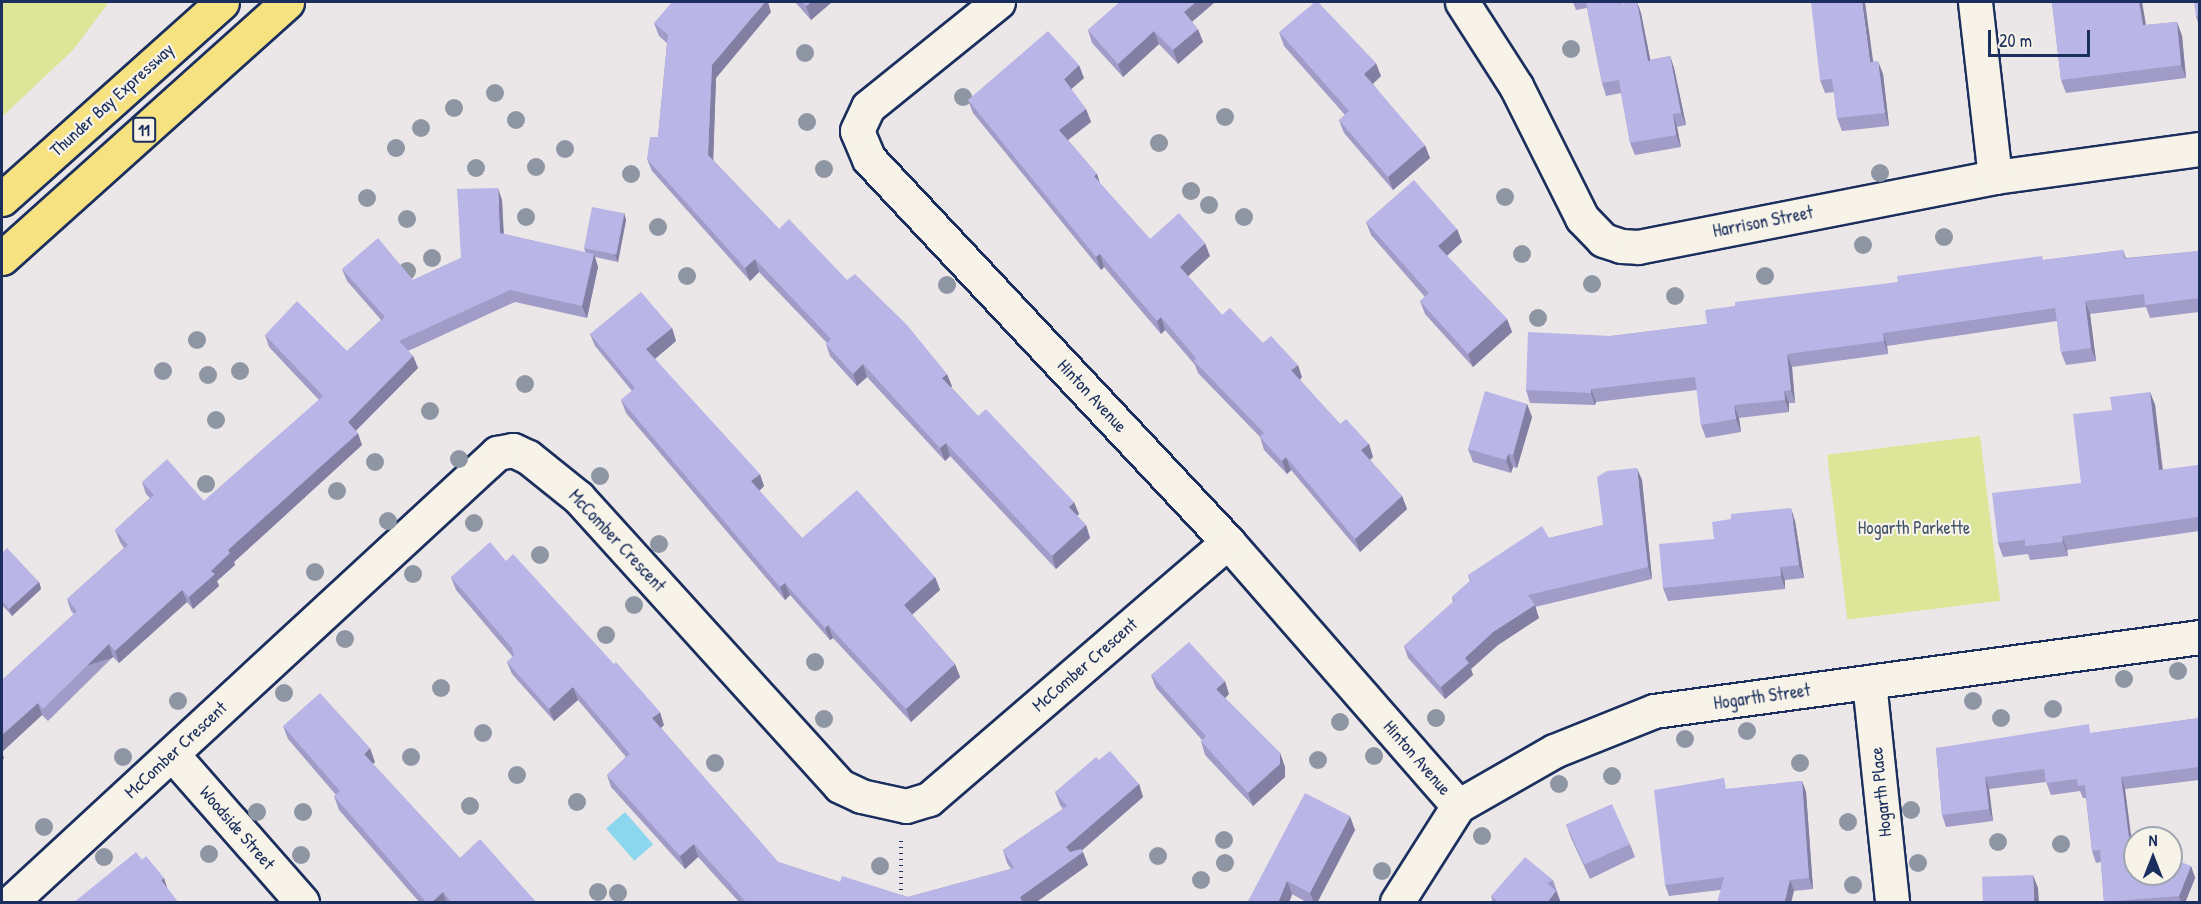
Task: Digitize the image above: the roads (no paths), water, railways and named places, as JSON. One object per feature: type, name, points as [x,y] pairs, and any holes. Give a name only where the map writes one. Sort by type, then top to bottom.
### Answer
[{"type":"highway","name":"Thunder Bay Expressway","points":[[2,199],[222,2]]},
{"type":"highway","name":"11","points":[[2,258],[287,2]]},
{"type":"street","name":"Hinton Avenue","points":[[998,2],[868,108],[857,131],[869,159],[1228,542],[1458,806]]},
{"type":"street","name":"Harrison Street","points":[[1462,2],[1516,86],[1582,218],[1603,240],[1620,246],[1638,247],[1995,177],[2199,149]]},
{"type":"street","points":[[1975,2],[1995,177]]},
{"type":"street","name":"McComber Crescent","points":[[11,903],[497,453],[513,450],[552,474],[605,524],[840,786],[861,796],[901,804],[929,799],[1228,542]]},
{"type":"street","name":"Hogarth Street","points":[[1397,903],[1458,806],[1554,751],[1654,711],[2199,637]]},
{"type":"street","name":"Hogarth Place","points":[[1869,682],[1892,903]]},
{"type":"street","name":"Woodside Street","points":[[172,754],[302,903]]},
{"type":"water","points":[[625,812],[653,844],[634,861],[606,828]]},
{"type":"park label","name":"Hogarth Parkette","points":[[1914,528]]}]
